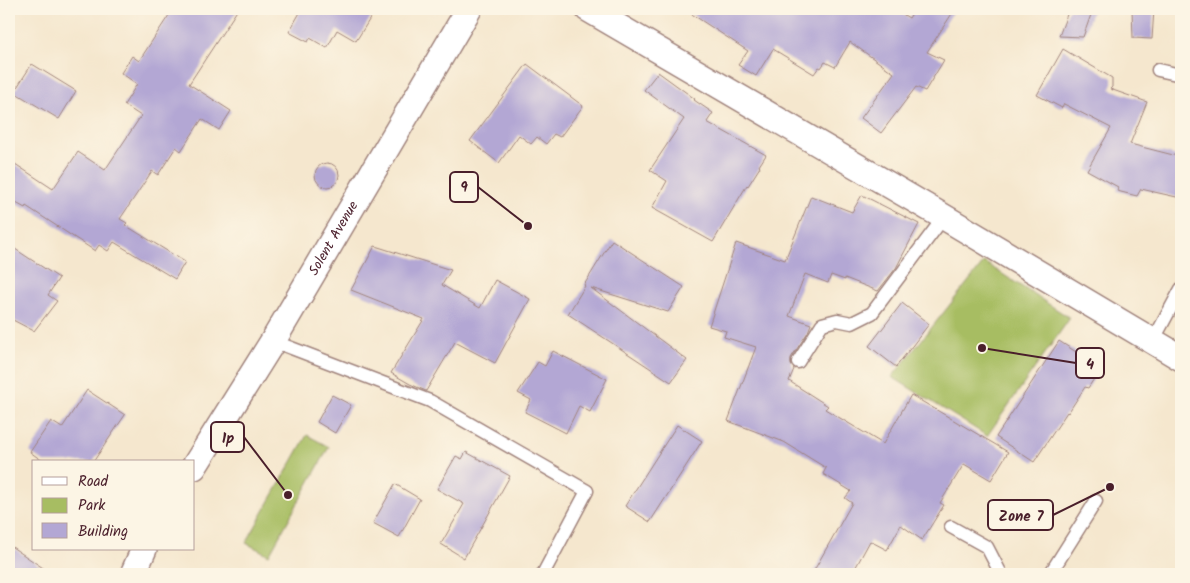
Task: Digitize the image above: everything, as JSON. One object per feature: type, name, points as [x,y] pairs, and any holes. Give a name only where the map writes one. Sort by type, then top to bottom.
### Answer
[{"type":"street","name":"Solent Avenue","points":[[195,465],[273,341],[469,9]]},
{"type":"street","points":[[588,9],[1181,358]]},
{"type":"street","points":[[133,574],[144,550]]},
{"type":"lane","points":[[1158,70],[1181,75]]},
{"type":"lane","points":[[798,362],[822,324],[837,320],[852,322],[872,313],[944,217]]},
{"type":"lane","points":[[1153,341],[1181,289]]},
{"type":"lane","points":[[273,341],[430,401],[586,491],[543,574]]},
{"type":"lane","points":[[1050,574],[1096,501]]},
{"type":"lane","points":[[951,526],[987,547],[1002,574]]},
{"type":"green space","points":[[984,262],[1070,318],[987,436],[892,377]]},
{"type":"green space","points":[[307,435],[329,447],[269,555],[246,543]]},
{"type":"building","points":[[173,9],[238,9],[189,84],[231,111],[219,130],[202,119],[181,151],[176,147],[158,175],[152,171],[120,219],[127,223],[125,225],[185,262],[175,279],[114,242],[108,251],[99,245],[95,251],[26,206],[25,208],[9,199],[9,160],[53,189],[78,152],[105,170],[141,116],[124,105],[137,84],[121,73],[132,56],[139,61]]},
{"type":"building","points":[[302,9],[376,9],[356,41],[337,30],[327,48],[310,38],[308,42],[289,32]]},
{"type":"building","points":[[684,9],[894,9],[909,18],[915,9],[955,9],[927,52],[944,60],[925,91],[916,87],[881,133],[861,118],[894,73],[850,42],[835,67],[825,62],[814,74],[773,49],[756,76],[738,65],[748,51]]},
{"type":"building","points":[[1069,9],[1093,9],[1083,37],[1059,36]]},
{"type":"building","points":[[1132,9],[1154,9],[1152,39],[1133,38]]},
{"type":"building","points":[[1063,49],[1112,78],[1112,87],[1110,89],[1147,102],[1130,144],[1181,157],[1181,198],[1141,189],[1137,196],[1117,191],[1118,187],[1087,170],[1111,128],[1064,104],[1062,108],[1037,95]]},
{"type":"building","points":[[32,64],[76,91],[59,119],[14,92]]},
{"type":"building","points":[[527,64],[583,106],[560,137],[554,134],[546,144],[537,137],[531,144],[519,135],[499,163],[470,141]]},
{"type":"building","points":[[658,72],[713,113],[707,122],[766,155],[713,242],[652,208],[667,181],[650,170],[684,119],[644,90]]},
{"type":"building","points":[[327,163],[336,166],[339,175],[336,184],[327,187],[318,184],[315,175],[318,166]]},
{"type":"building","points":[[862,195],[919,224],[896,268],[878,291],[845,278],[845,280],[831,275],[828,283],[805,274],[789,316],[811,324],[791,358],[791,365],[794,369],[789,381],[828,406],[825,409],[883,444],[911,395],[1008,452],[991,480],[964,464],[940,503],[944,505],[922,540],[901,525],[887,550],[870,541],[852,574],[812,574],[852,503],[845,498],[851,491],[823,474],[826,468],[784,442],[728,421],[756,347],[724,337],[726,331],[709,326],[736,243],[785,260],[811,196],[852,212]]},
{"type":"building","points":[[612,240],[684,287],[668,312],[591,288],[687,360],[671,382],[568,314]]},
{"type":"building","points":[[9,245],[59,278],[48,295],[57,301],[34,331],[9,318]]},
{"type":"building","points":[[375,246],[451,270],[442,285],[480,308],[495,280],[530,299],[495,363],[455,342],[426,391],[391,373],[424,319],[351,290]]},
{"type":"building","points":[[902,303],[929,324],[896,367],[869,346]]},
{"type":"building","points":[[1059,341],[1101,368],[1088,388],[1085,387],[1067,412],[1034,462],[996,437]]},
{"type":"building","points":[[553,351],[607,379],[590,412],[579,406],[566,433],[525,412],[531,400],[518,393],[538,362],[545,366]]},
{"type":"building","points":[[87,390],[125,415],[94,460],[41,460],[30,452],[51,421],[62,428]]},
{"type":"building","points":[[332,395],[351,405],[335,433],[317,422]]},
{"type":"building","points":[[677,425],[702,441],[650,522],[625,506]]},
{"type":"building","points":[[466,452],[510,476],[464,558],[441,544],[464,504],[437,489],[456,456],[462,459]]},
{"type":"building","points":[[395,484],[420,499],[399,537],[373,523]]},
{"type":"building","points":[[9,545],[52,574],[9,574]]},
{"type":"place","name":"9","points":[[528,226]]},
{"type":"place","name":"4","points":[[982,348]]},
{"type":"place","name":"Zone 7","points":[[1110,487]]},
{"type":"place","name":"1p","points":[[288,495]]}]
